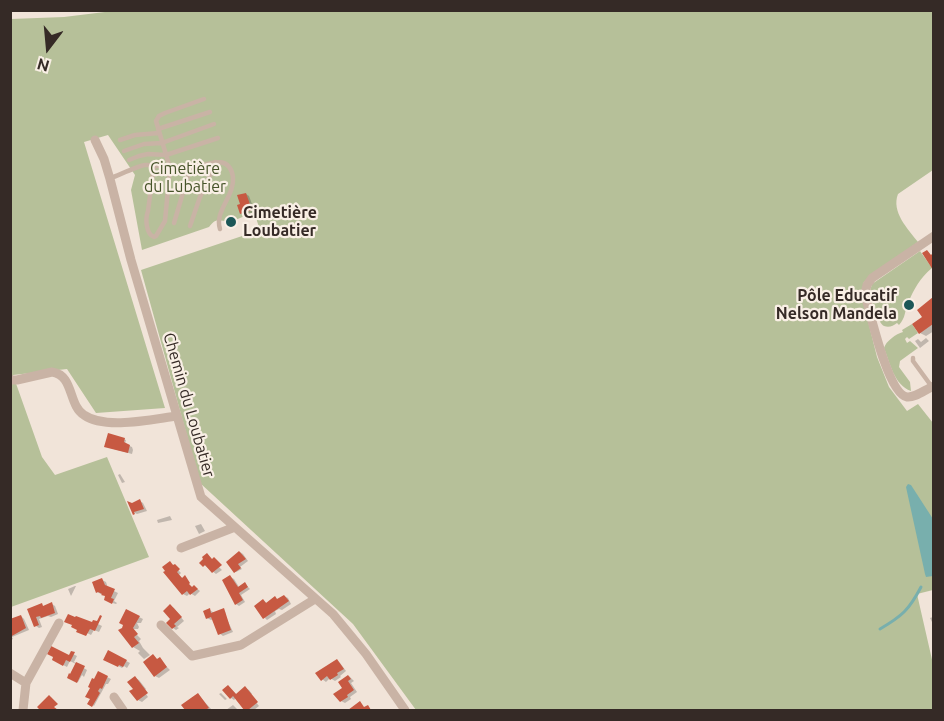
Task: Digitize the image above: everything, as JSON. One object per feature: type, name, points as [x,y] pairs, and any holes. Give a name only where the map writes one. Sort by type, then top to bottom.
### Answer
[{"type":"street","name":"Chemin du Loubatier","points":[[95,140],[110,179],[131,260],[201,497],[333,614],[366,654],[405,711]]},
{"type":"street","points":[[933,236],[872,278],[866,290],[882,356],[893,383],[906,397],[933,387]]},
{"type":"street","points":[[10,380],[57,373],[64,378],[80,413],[90,418],[116,423],[177,416]]},
{"type":"street","points":[[181,548],[235,527]]},
{"type":"street","points":[[161,625],[192,656],[241,645],[315,599]]},
{"type":"street","points":[[23,711],[26,683],[59,623]]},
{"type":"street","points":[[10,674],[26,683]]},
{"type":"street","points":[[114,697],[123,711]]},
{"type":"lane","points":[[154,166],[146,217],[150,237],[156,236],[165,220],[170,168],[156,121],[165,113],[204,99]]},
{"type":"lane","points":[[120,140],[158,131],[210,112]]},
{"type":"lane","points":[[124,151],[144,144],[162,143],[214,124]]},
{"type":"lane","points":[[129,160],[148,154],[166,155],[218,138]]},
{"type":"lane","points":[[110,179],[147,165],[190,169],[210,162],[226,165],[231,170],[233,178],[230,192],[218,220],[220,229]]},
{"type":"lane","points":[[190,226],[215,162]]},
{"type":"lane","points":[[174,224],[190,169]]},
{"type":"lane","points":[[913,358],[933,387]]},
{"type":"green space","name":"Cimetière du Lubatier","points":[[121,10],[933,11],[933,170],[898,194],[896,201],[905,226],[918,242],[864,282],[861,293],[877,357],[889,387],[907,411],[918,404],[933,423],[933,590],[917,594],[933,664],[933,710],[416,710],[353,624],[200,483],[141,270],[260,230],[254,212],[234,220],[217,221],[209,227],[142,250],[131,190],[135,175],[108,135],[84,142],[165,408],[96,413],[67,369],[13,375],[42,457],[55,475],[107,457],[149,557],[11,607],[11,19],[64,17]]},
{"type":"green space","points":[[920,251],[932,268],[915,288],[899,325],[897,323],[888,327],[884,326],[877,316],[870,294],[872,284]]},
{"type":"green space","points":[[912,324],[918,333],[905,339],[907,343],[910,341],[918,348],[900,361],[899,367],[910,382],[911,391],[900,384],[884,348],[892,338]]},
{"type":"water","points":[[908,484],[911,485],[933,519],[933,576],[926,577],[925,574],[906,487]]},
{"type":"building","points":[[246,193],[252,210],[240,214],[237,195]]},
{"type":"building","points":[[927,250],[931,255],[933,253],[933,270],[922,253]]},
{"type":"building","points":[[933,297],[933,324],[919,334],[912,324],[922,317],[917,310]]},
{"type":"building","points":[[108,433],[125,438],[124,442],[130,445],[128,453],[104,447]]},
{"type":"building","points":[[140,499],[144,509],[134,512],[133,515],[127,501],[132,503]]},
{"type":"building","points":[[239,551],[246,559],[238,564],[241,568],[234,573],[226,562]]},
{"type":"building","points":[[207,553],[222,565],[212,573],[205,565],[203,567],[199,563]]},
{"type":"building","points":[[170,561],[180,569],[177,572],[182,578],[185,575],[189,584],[198,589],[190,595],[187,591],[182,595],[163,572],[165,571],[162,567]]},
{"type":"building","points":[[230,575],[238,587],[245,582],[248,587],[239,593],[243,600],[235,605],[222,580]]},
{"type":"building","points":[[102,578],[105,585],[115,589],[111,598],[114,599],[112,604],[104,600],[105,596],[96,593],[92,582]]},
{"type":"building","points":[[284,595],[289,601],[263,619],[254,606],[263,599],[266,603],[275,596],[277,599]]},
{"type":"building","points":[[52,602],[55,613],[41,618],[36,617],[39,625],[34,627],[27,609]]},
{"type":"building","points":[[170,604],[182,617],[172,629],[166,623],[170,619],[163,611]]},
{"type":"building","points":[[210,608],[211,613],[224,608],[231,630],[218,635],[211,617],[206,619],[203,611]]},
{"type":"building","points":[[126,609],[140,616],[133,628],[138,634],[134,637],[139,643],[132,648],[118,630],[122,628],[123,625],[119,623]]},
{"type":"building","points":[[68,614],[92,622],[97,621],[100,615],[102,616],[95,631],[90,629],[86,636],[76,632],[77,630],[71,627],[72,625],[64,622]]},
{"type":"building","points":[[21,615],[26,628],[10,637],[10,619]]},
{"type":"building","points":[[51,646],[69,655],[71,651],[75,652],[70,662],[66,660],[63,666],[52,660],[53,657],[47,654]]},
{"type":"building","points":[[108,650],[127,660],[123,667],[103,660]]},
{"type":"building","points":[[153,654],[157,659],[160,657],[167,667],[154,677],[143,662]]},
{"type":"building","points":[[337,659],[344,669],[330,680],[327,676],[321,681],[315,673]]},
{"type":"building","points":[[76,662],[85,666],[77,683],[67,678]]},
{"type":"building","points":[[98,671],[108,676],[102,689],[98,691],[100,693],[92,707],[87,704],[90,699],[85,697],[92,678],[94,679]]},
{"type":"building","points":[[348,675],[351,679],[348,681],[354,690],[340,702],[333,694],[342,688],[338,682]]},
{"type":"building","points":[[135,676],[148,693],[137,701],[129,691],[133,689],[127,682]]},
{"type":"building","points":[[228,685],[236,694],[245,686],[258,702],[248,710],[244,710],[233,696],[230,699],[222,690]]},
{"type":"building","points":[[198,693],[209,708],[185,710],[181,705]]},
{"type":"building","points":[[49,695],[58,704],[54,707],[58,710],[40,710],[37,707]]},
{"type":"building","points":[[360,701],[364,707],[368,705],[371,710],[348,710]]},
{"type":"waterway","points":[[880,629],[904,612],[921,587]]},
{"type":"place","name":"Cimetière Loubatier","points":[[231,222]]},
{"type":"place","name":"Pôle Educatif Nelson Mandela","points":[[909,305]]}]
